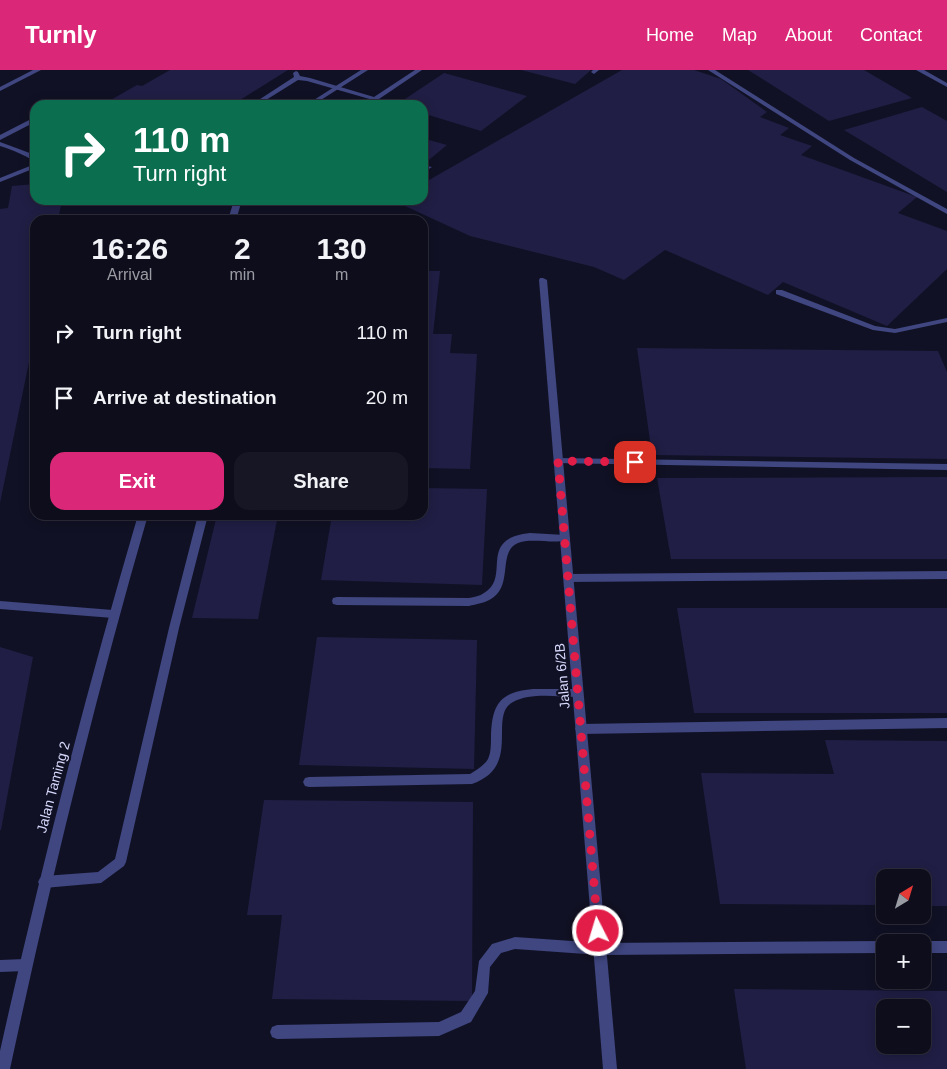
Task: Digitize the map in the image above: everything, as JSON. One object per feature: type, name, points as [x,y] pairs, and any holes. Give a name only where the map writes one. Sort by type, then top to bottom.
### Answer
[{"type":"street","points":[[0,89],[38,70]]},
{"type":"street","points":[[318,100],[365,70]]},
{"type":"street","points":[[261,100],[296,75],[375,98],[419,70]]},
{"type":"street","points":[[711,70],[852,159],[947,212]]},
{"type":"street","points":[[919,70],[947,85]]},
{"type":"street","points":[[0,138],[30,122]]},
{"type":"street","points":[[0,144],[21,150],[30,156]]},
{"type":"street","points":[[0,180],[30,168]]},
{"type":"street","name":"Jalan 6/2B","points":[[543,280],[610,1069]]},
{"type":"street","points":[[779,292],[873,328],[895,331],[947,320]]},
{"type":"street","points":[[558,461],[947,467]]},
{"type":"street","name":"Jalan Taming 2","points":[[3,1069],[44,882],[113,614],[141,520]]},
{"type":"street","points":[[44,882],[101,877],[120,862],[174,628],[203,520]]},
{"type":"street","points":[[337,601],[469,602],[490,596],[500,584],[502,553],[509,542],[524,537],[565,538]]},
{"type":"street","points":[[568,578],[947,575]]},
{"type":"street","points":[[0,604],[113,614]]},
{"type":"street","points":[[309,782],[472,778],[492,765],[496,750],[496,717],[506,702],[519,695],[578,692]]},
{"type":"street","points":[[581,729],[947,723]]},
{"type":"street","points":[[277,1032],[439,1029],[466,1017],[481,993],[484,965],[497,948],[515,944],[600,949],[876,947]]},
{"type":"street","points":[[931,947],[947,947]]},
{"type":"street","points":[[0,966],[25,965]]},
{"type":"building","points":[[170,70],[288,70],[240,100],[111,100],[137,85],[142,86]]},
{"type":"building","points":[[521,70],[591,70],[575,84]]},
{"type":"building","points":[[622,70],[694,70],[721,79],[767,112],[760,117],[789,128],[780,135],[812,146],[801,155],[917,197],[898,213],[947,231],[947,269],[887,326],[783,282],[768,295],[665,250],[624,280],[594,267],[470,236],[403,205],[428,205],[428,181]]},
{"type":"building","points":[[748,70],[864,70],[912,98],[829,121]]},
{"type":"building","points":[[444,73],[527,96],[481,131],[428,115],[428,100],[404,100]]},
{"type":"building","points":[[922,107],[947,121],[947,192],[844,130]]},
{"type":"building","points":[[428,140],[447,145],[428,161]]},
{"type":"building","points":[[30,184],[30,205],[61,205],[59,215],[30,215],[30,357],[0,503],[0,209],[8,208],[12,186]]},
{"type":"building","points":[[428,271],[440,271],[433,334],[452,334],[450,353],[477,354],[470,469],[428,468]]},
{"type":"building","points":[[637,348],[938,351],[947,372],[947,459],[652,455]]},
{"type":"building","points":[[947,477],[947,559],[671,559],[657,478]]},
{"type":"building","points":[[428,488],[487,489],[482,585],[321,580],[331,520],[428,520]]},
{"type":"building","points":[[216,520],[277,520],[258,619],[192,618]]},
{"type":"building","points":[[677,608],[947,608],[947,713],[694,713]]},
{"type":"building","points":[[317,637],[477,640],[474,769],[299,765]]},
{"type":"building","points":[[0,647],[33,657],[1,830],[0,830]]},
{"type":"building","points":[[825,740],[947,741],[947,906],[931,906],[931,869],[876,869],[876,905],[720,904],[701,773],[834,774]]},
{"type":"building","points":[[264,800],[473,802],[472,1001],[272,999],[282,915],[247,915]]},
{"type":"building","points":[[734,989],[947,991],[947,1069],[746,1069]]},
{"type":"route","points":[[598,931],[558,461],[635,462]]}]
